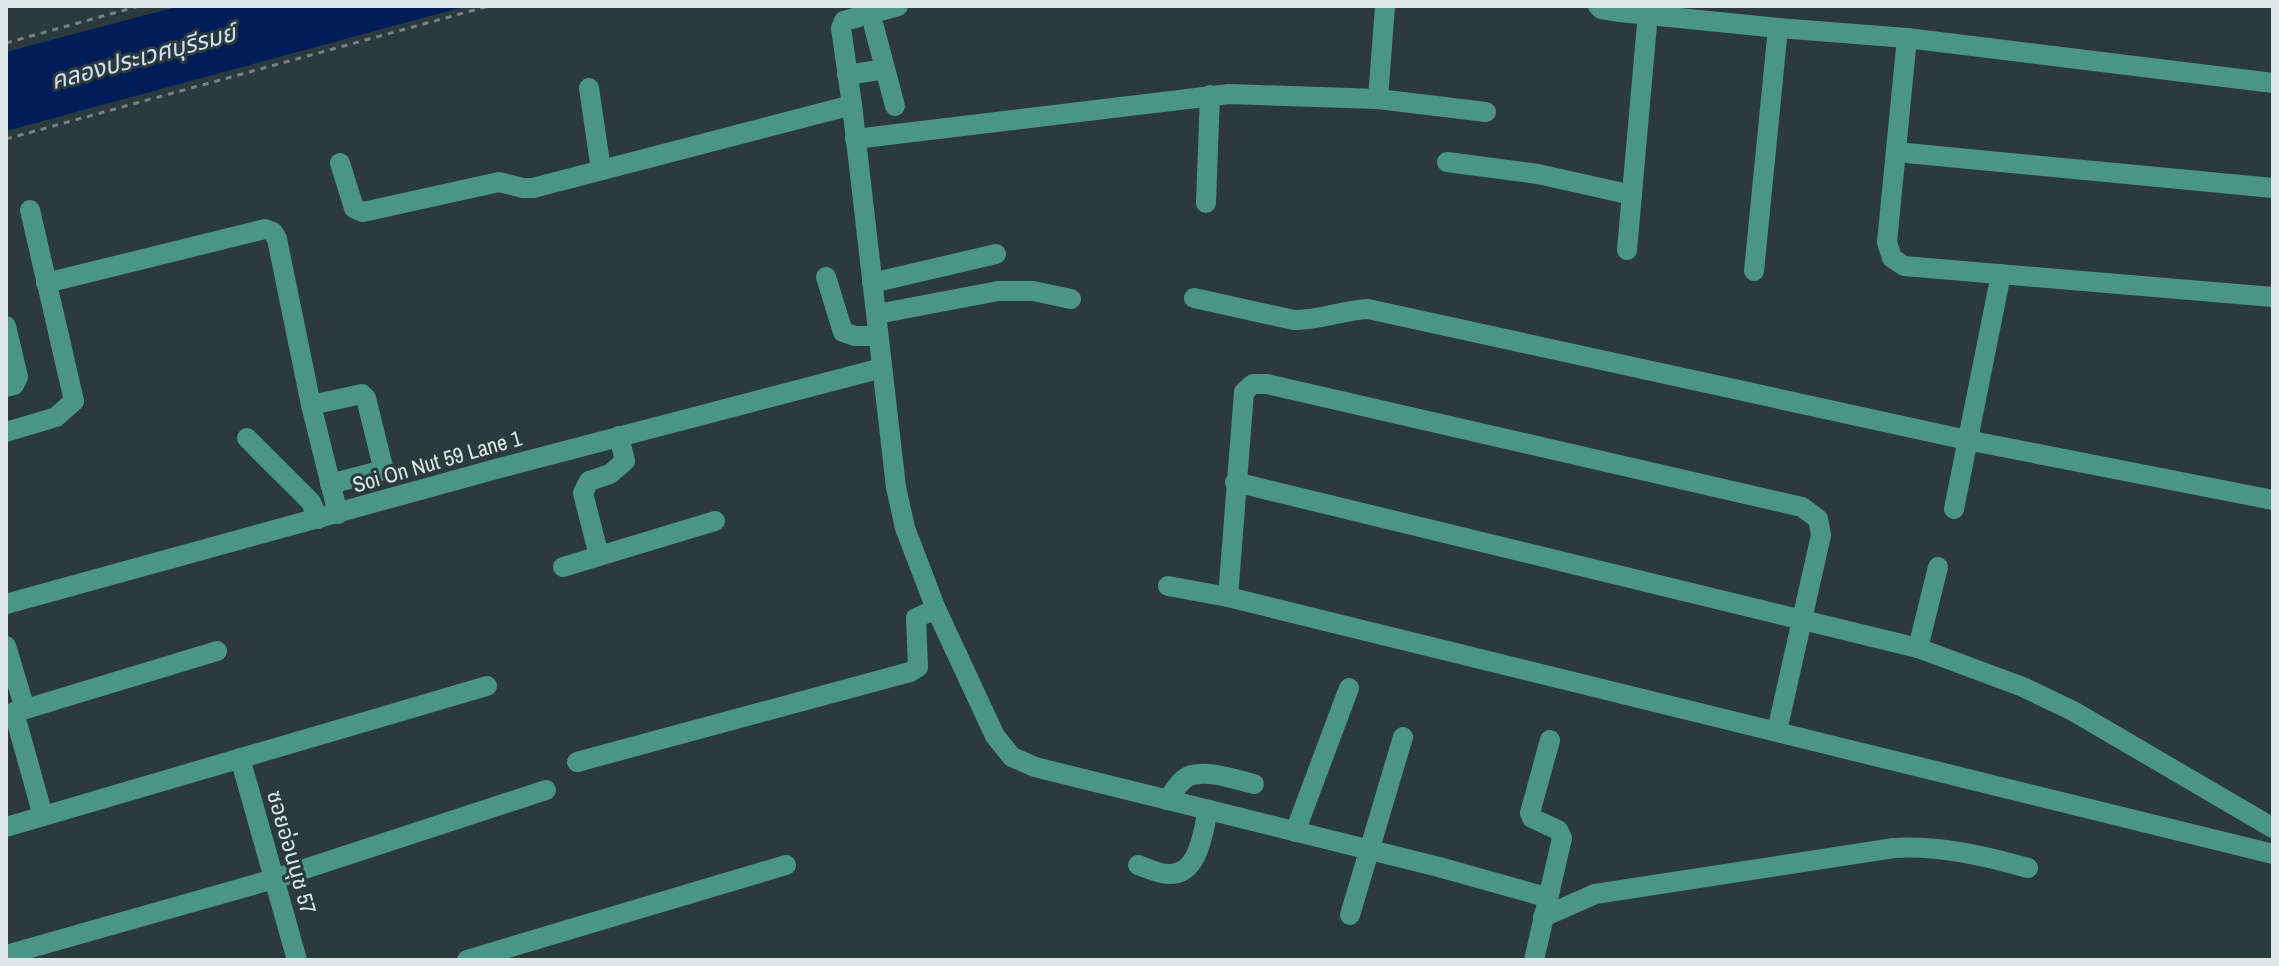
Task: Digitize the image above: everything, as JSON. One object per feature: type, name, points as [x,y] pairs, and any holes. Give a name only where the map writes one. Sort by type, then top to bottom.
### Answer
[{"type":"street","points":[[898,6],[844,21],[841,28],[899,501],[905,528],[936,609],[995,736],[1012,757],[1035,767],[1368,850],[1544,907],[1595,894],[1894,848],[1947,851],[2028,868]]},
{"type":"street","points":[[1378,99],[1385,6]]},
{"type":"street","points":[[1598,6],[1601,9],[1778,28],[1907,38],[2273,83]]},
{"type":"street","points":[[1627,250],[1648,13]]},
{"type":"street","points":[[874,27],[895,106]]},
{"type":"street","points":[[1754,271],[1778,28]]},
{"type":"street","points":[[1907,38],[1887,242],[1892,258],[1904,266],[2273,297]]},
{"type":"street","points":[[847,75],[885,69]]},
{"type":"street","points":[[589,88],[601,170]]},
{"type":"street","points":[[1206,203],[1217,95]]},
{"type":"street","points":[[855,139],[1217,95],[1378,99],[1486,112]]},
{"type":"street","points":[[340,163],[354,208],[363,212],[499,182],[533,188],[852,105]]},
{"type":"street","points":[[1896,152],[2273,188]]},
{"type":"street","points":[[1447,162],[1538,174],[1632,195]]},
{"type":"street","points":[[6,432],[56,417],[74,401],[30,210]]},
{"type":"street","points":[[46,283],[265,229],[273,232],[330,484],[328,516]]},
{"type":"street","points":[[872,283],[996,254]]},
{"type":"street","points":[[1954,509],[2001,274]]},
{"type":"street","points":[[826,277],[843,332],[855,336],[878,336]]},
{"type":"street","points":[[877,314],[998,291],[1033,291],[1071,299]]},
{"type":"street","points":[[1194,298],[1294,320],[1368,309],[1967,440],[2273,500]]},
{"type":"street","points":[[6,326],[18,377],[14,385],[6,387]]},
{"type":"street","name":"Soi On Nut 59 Lane 1","points":[[6,604],[619,436],[882,368]]},
{"type":"street","points":[[1228,597],[1244,392],[1253,384],[1267,384],[1802,507],[1818,519],[1821,535],[1777,731]]},
{"type":"street","points":[[311,405],[362,394],[366,398],[383,467],[380,471],[330,484]]},
{"type":"street","points":[[599,556],[583,493],[589,481],[610,474],[625,461],[619,436]]},
{"type":"street","points":[[247,438],[328,516]]},
{"type":"street","points":[[1235,482],[1918,648],[2023,687],[2073,711],[2273,828]]},
{"type":"street","points":[[563,567],[715,521]]},
{"type":"street","points":[[1918,648],[1938,567]]},
{"type":"street","points":[[1168,586],[1228,597],[2273,854]]},
{"type":"street","points":[[577,762],[910,672],[918,667],[916,618],[936,609]]},
{"type":"street","points":[[6,646],[15,712],[43,816]]},
{"type":"street","points":[[15,712],[217,651]]},
{"type":"street","points":[[6,827],[487,686]]},
{"type":"street","points":[[1295,832],[1349,688]]},
{"type":"street","points":[[1350,915],[1403,737]]},
{"type":"street","points":[[1534,960],[1562,838],[1558,830],[1532,818],[1530,813],[1550,740]]},
{"type":"street","name":"ซอยอ่อนนุช 57","points":[[240,758],[297,960]]},
{"type":"street","points":[[1168,800],[1180,782],[1190,776],[1209,775],[1254,784]]},
{"type":"street","points":[[6,955],[274,879],[546,790]]},
{"type":"street","points":[[1138,865],[1168,874],[1181,872],[1190,866],[1198,851],[1208,810]]},
{"type":"street","points":[[467,960],[786,865]]},
{"type":"path","points":[[6,43],[139,6]]},
{"type":"path","points":[[6,139],[489,6]]},
{"type":"water","name":"คลองประเวศบุรีรมย์","points":[[180,6],[467,6],[6,131],[6,52]]}]
